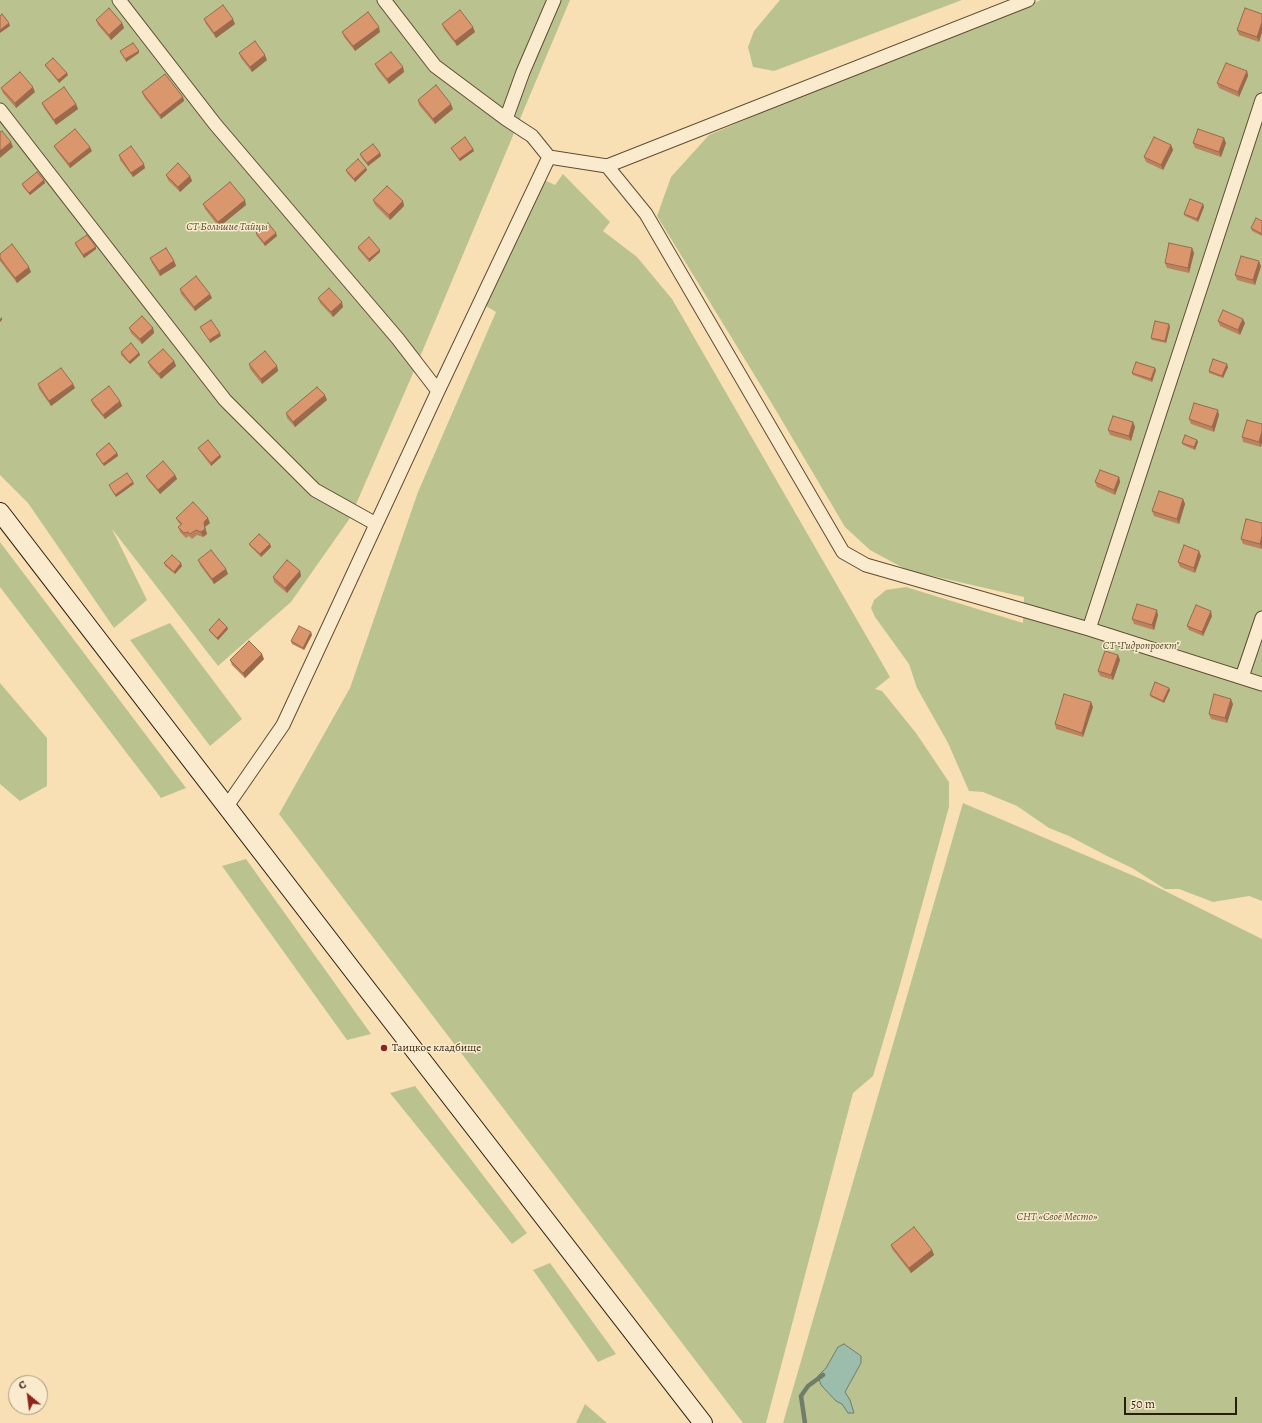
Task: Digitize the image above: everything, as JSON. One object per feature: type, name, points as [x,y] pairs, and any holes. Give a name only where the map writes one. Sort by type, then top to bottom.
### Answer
[{"type":"main road","points":[[0,512],[703,1423]]},
{"type":"street","points":[[119,0],[215,124],[393,334],[438,391]]},
{"type":"street","points":[[384,0],[435,66],[506,119],[532,136],[550,157],[607,166],[1028,0]]},
{"type":"street","points":[[506,119],[523,72],[554,0]]},
{"type":"street","points":[[1089,629],[1262,100]]},
{"type":"street","points":[[0,110],[225,400],[316,490],[376,524]]},
{"type":"street","points":[[227,806],[283,725],[438,391],[550,157]]},
{"type":"street","points":[[607,166],[646,214],[843,552],[866,565],[1089,629],[1262,684]]},
{"type":"street","points":[[1242,677],[1262,618]]},
{"type":"green space","name":"СТ Большие Тайцы","points":[[0,0],[570,0],[417,364],[350,518],[291,602],[218,666],[112,529],[147,600],[114,628],[28,503],[0,475]]},
{"type":"green space","points":[[780,0],[962,0],[774,71],[753,67],[748,47],[754,31]]},
{"type":"green space","name":"СТ \"Гидропроект\"","points":[[1041,0],[1262,0],[1262,901],[1249,896],[1213,902],[1179,889],[1165,889],[1132,868],[1069,836],[1049,828],[1017,806],[983,792],[969,791],[948,743],[917,688],[909,664],[875,617],[871,608],[874,600],[886,590],[906,587],[1023,623],[1024,597],[907,570],[870,550],[845,527],[771,402],[657,216],[671,177],[709,135],[810,92]]},
{"type":"green space","points":[[563,174],[610,222],[603,231],[637,257],[672,299],[890,677],[875,689],[882,691],[916,733],[949,782],[949,807],[901,981],[873,1076],[853,1093],[766,1423],[743,1423],[279,814],[350,688],[418,492],[496,312],[486,306],[542,179],[555,185]]},
{"type":"green space","points":[[0,542],[186,788],[161,798],[0,587]]},
{"type":"green space","points":[[170,623],[242,719],[210,746],[130,640]]},
{"type":"green space","points":[[0,683],[47,738],[47,786],[20,801],[0,784]]},
{"type":"green space","name":"СНТ «Своё Место»","points":[[963,803],[1141,879],[1262,939],[1262,1423],[783,1423]]},
{"type":"green space","points":[[246,859],[371,1034],[347,1040],[222,866]]},
{"type":"green space","points":[[415,1086],[527,1233],[512,1244],[390,1093]]},
{"type":"green space","points":[[550,1263],[616,1354],[598,1362],[533,1270]]},
{"type":"green space","points":[[585,1404],[607,1423],[576,1423]]},
{"type":"shaded area","points":[[844,1344],[861,1356],[861,1363],[845,1392],[850,1400],[854,1413],[848,1413],[842,1404],[836,1401],[821,1385],[818,1376],[826,1368],[838,1347]]},
{"type":"building","points":[[223,5],[233,19],[214,33],[204,19]]},
{"type":"building","points":[[109,8],[122,23],[109,35],[96,20]]},
{"type":"building","points":[[1245,8],[1262,14],[1262,22],[1257,37],[1237,30]]},
{"type":"building","points":[[460,10],[473,27],[455,41],[442,24]]},
{"type":"building","points":[[368,12],[379,27],[353,46],[342,32]]},
{"type":"building","points":[[2,14],[9,23],[0,30],[0,16]]},
{"type":"building","points":[[255,41],[265,55],[250,67],[239,53]]},
{"type":"building","points":[[133,43],[139,51],[125,59],[120,51]]},
{"type":"building","points":[[391,52],[403,67],[387,79],[375,64]]},
{"type":"building","points":[[53,58],[67,73],[58,80],[45,65]]},
{"type":"building","points":[[1226,63],[1247,71],[1238,92],[1217,83]]},
{"type":"building","points":[[20,72],[33,87],[15,103],[1,88]]},
{"type":"building","points":[[165,74],[183,97],[160,115],[142,92]]},
{"type":"building","points":[[436,85],[451,104],[433,119],[418,100]]},
{"type":"building","points":[[64,87],[76,104],[54,120],[42,103]]},
{"type":"building","points":[[75,129],[90,147],[69,164],[54,146]]},
{"type":"building","points":[[1198,129],[1224,138],[1219,152],[1193,143]]},
{"type":"building","points":[[2,131],[11,142],[0,151],[0,132]]},
{"type":"building","points":[[465,137],[473,149],[459,159],[451,148]]},
{"type":"building","points":[[1154,137],[1171,145],[1161,165],[1144,157]]},
{"type":"building","points":[[373,144],[380,153],[367,163],[360,154]]},
{"type":"building","points":[[131,146],[144,164],[131,173],[119,155]]},
{"type":"building","points":[[358,159],[366,168],[354,179],[346,170]]},
{"type":"building","points":[[178,163],[190,176],[178,187],[166,175]]},
{"type":"building","points":[[37,172],[44,180],[29,193],[22,184]]},
{"type":"building","points":[[230,182],[245,200],[218,222],[203,204]]},
{"type":"building","points":[[387,186],[403,201],[389,215],[373,200]]},
{"type":"building","points":[[1190,199],[1203,204],[1197,219],[1184,214]]},
{"type":"building","points":[[1256,218],[1262,221],[1262,234],[1251,228]]},
{"type":"building","points":[[268,223],[276,233],[264,243],[256,233]]},
{"type":"building","points":[[87,235],[96,247],[83,255],[75,243]]},
{"type":"building","points":[[369,237],[380,250],[369,259],[358,247]]},
{"type":"building","points":[[1169,243],[1192,248],[1188,268],[1165,263]]},
{"type":"building","points":[[12,244],[29,267],[15,278],[0,258],[0,254]]},
{"type":"building","points":[[166,248],[174,261],[159,271],[150,258]]},
{"type":"building","points":[[1241,256],[1259,261],[1253,280],[1235,275]]},
{"type":"building","points":[[196,276],[210,294],[194,307],[180,289]]},
{"type":"building","points":[[329,288],[342,302],[331,312],[318,298]]},
{"type":"building","points":[[1223,310],[1243,319],[1238,330],[1218,321]]},
{"type":"building","points":[[142,316],[153,328],[140,339],[129,328]]},
{"type":"building","points":[[211,320],[220,333],[209,340],[200,327]]},
{"type":"building","points":[[1155,321],[1169,324],[1165,341],[1151,338]]},
{"type":"building","points":[[131,343],[139,353],[129,362],[121,352]]},
{"type":"building","points":[[163,349],[174,361],[159,374],[148,362]]},
{"type":"building","points":[[265,351],[277,366],[261,379],[249,364]]},
{"type":"building","points":[[1213,359],[1227,364],[1222,376],[1209,371]]},
{"type":"building","points":[[1136,362],[1155,368],[1151,379],[1132,373]]},
{"type":"building","points":[[61,368],[73,384],[49,401],[38,384]]},
{"type":"building","points":[[109,386],[120,401],[103,415],[91,400]]},
{"type":"building","points":[[317,387],[325,395],[293,422],[286,413]]},
{"type":"building","points":[[1194,403],[1218,410],[1212,427],[1189,419]]},
{"type":"building","points":[[1113,416],[1133,422],[1129,436],[1108,430]]},
{"type":"building","points":[[1247,420],[1262,424],[1259,442],[1242,437]]},
{"type":"building","points":[[1185,435],[1197,440],[1194,447],[1182,443]]},
{"type":"building","points":[[208,440],[220,455],[211,463],[198,448]]},
{"type":"building","points":[[109,443],[117,453],[103,464],[96,454]]},
{"type":"building","points":[[163,461],[175,475],[158,490],[146,476]]},
{"type":"building","points":[[1100,470],[1119,477],[1114,490],[1095,482]]},
{"type":"building","points":[[127,473],[133,482],[115,495],[109,485]]},
{"type":"building","points":[[1159,491],[1183,499],[1177,519],[1152,511]]},
{"type":"building","points":[[193,502],[208,518],[204,522],[205,529],[201,532],[196,530],[190,534],[188,532],[184,533],[178,527],[182,524],[176,518]]},
{"type":"building","points":[[1246,519],[1262,523],[1262,536],[1260,544],[1241,539]]},
{"type":"building","points":[[259,534],[270,544],[260,554],[249,544]]},
{"type":"building","points":[[1184,545],[1199,551],[1194,568],[1178,562]]},
{"type":"building","points":[[211,550],[226,569],[212,579],[198,560]]},
{"type":"building","points":[[172,555],[181,563],[174,572],[164,563]]},
{"type":"building","points":[[287,560],[300,571],[285,588],[273,577]]},
{"type":"building","points":[[1137,604],[1157,610],[1152,625],[1132,619]]},
{"type":"building","points":[[1196,605],[1211,611],[1202,632],[1187,626]]},
{"type":"building","points":[[219,619],[227,627],[217,638],[209,630]]},
{"type":"building","points":[[299,626],[311,632],[303,648],[291,641]]},
{"type":"building","points":[[249,641],[262,654],[243,673],[230,660]]},
{"type":"building","points":[[1105,651],[1118,655],[1111,675],[1098,671]]},
{"type":"building","points":[[1155,682],[1169,688],[1163,701],[1150,695]]},
{"type":"building","points":[[1064,694],[1091,702],[1082,733],[1055,724]]},
{"type":"building","points":[[1214,694],[1231,699],[1225,718],[1209,714]]},
{"type":"building","points":[[914,1227],[932,1250],[909,1268],[891,1245]]},
{"type":"waterway","points":[[805,1423],[801,1396],[808,1386],[823,1375]]},
{"type":"place","name":"Таицкое кладбище","points":[[384,1048]]}]
